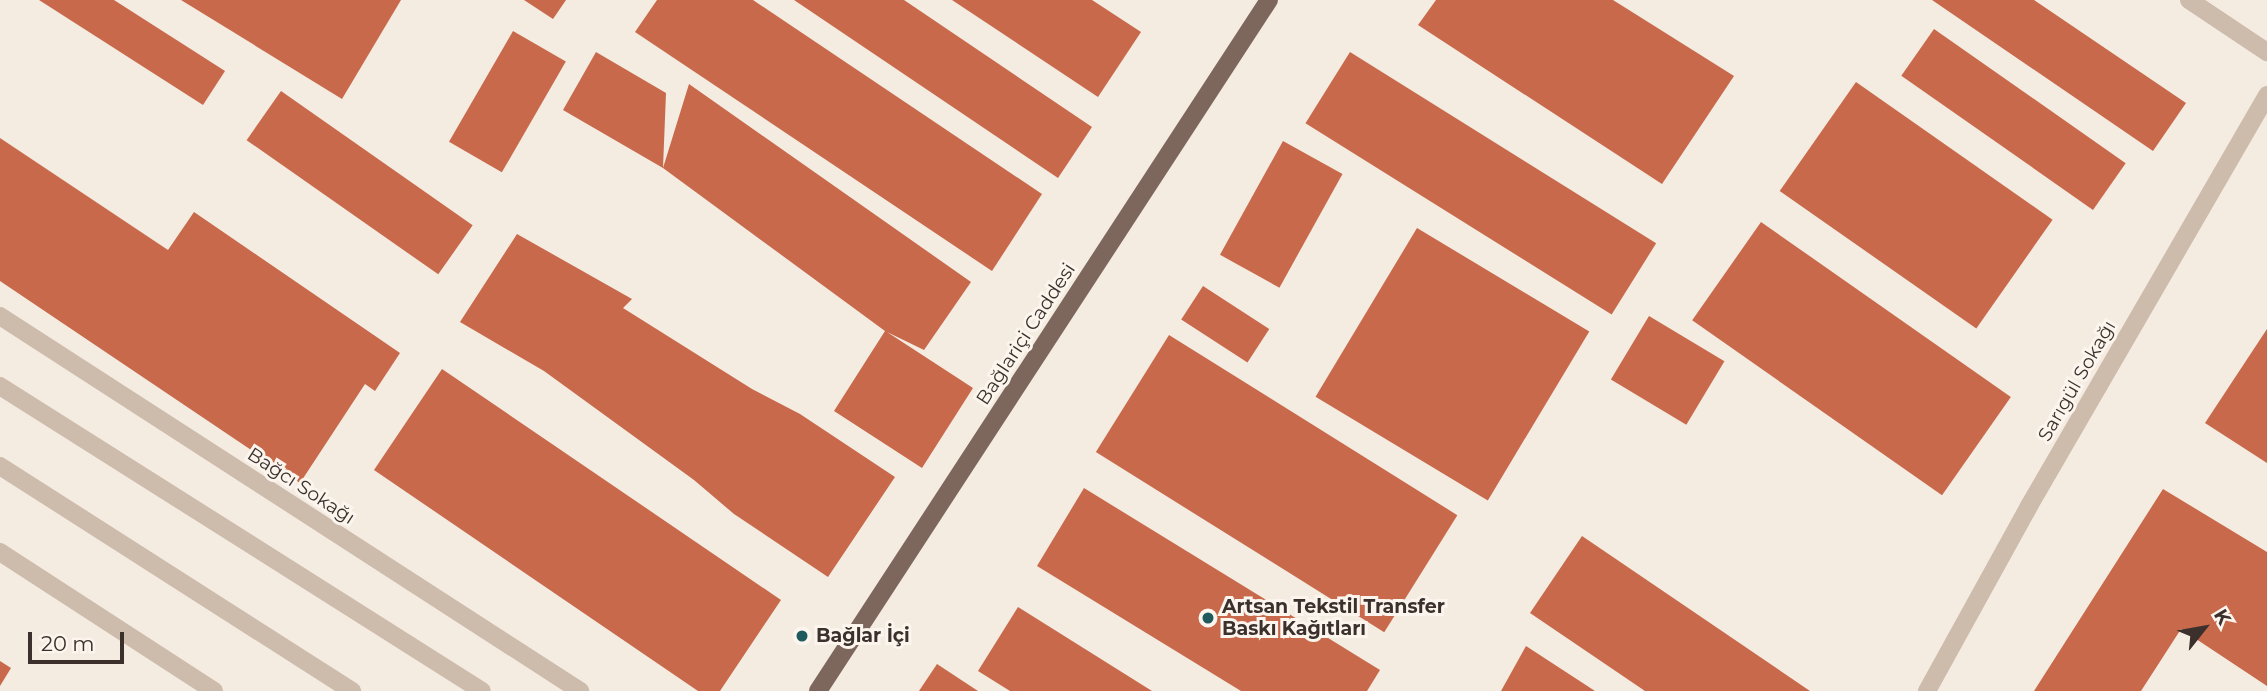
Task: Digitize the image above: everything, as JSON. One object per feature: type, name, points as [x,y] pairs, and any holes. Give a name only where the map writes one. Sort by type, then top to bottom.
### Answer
[{"type":"main road","name":"Bağlariçi Caddesi","points":[[818,691],[1269,0]]},
{"type":"street","points":[[2189,0],[2267,52]]},
{"type":"street","name":"Sarıgül Sokağı","points":[[1927,691],[2029,506],[2267,94]]},
{"type":"street","name":"Bağcı Sokağı","points":[[0,316],[580,691]]},
{"type":"street","points":[[0,386],[482,691]]},
{"type":"street","points":[[0,466],[352,691]]},
{"type":"street","points":[[0,552],[214,691]]},
{"type":"building","points":[[39,0],[114,0],[225,71],[203,105]]},
{"type":"building","points":[[181,0],[401,0],[342,99]]},
{"type":"building","points":[[524,0],[566,0],[553,19]]},
{"type":"building","points":[[657,0],[753,0],[1042,194],[992,271],[635,32]]},
{"type":"building","points":[[794,0],[904,0],[1092,127],[1058,178]]},
{"type":"building","points":[[952,0],[1092,0],[1141,32],[1098,97]]},
{"type":"building","points":[[1436,0],[1613,0],[1734,76],[1662,184],[1418,25]]},
{"type":"building","points":[[1932,0],[2034,0],[2186,103],[2153,151]]},
{"type":"building","points":[[1934,29],[2126,163],[2093,210],[1901,76]]},
{"type":"building","points":[[513,31],[566,61],[502,172],[449,142]]},
{"type":"building","points":[[596,52],[666,93],[663,168],[563,110]]},
{"type":"building","points":[[1350,52],[1656,243],[1612,315],[1305,123]]},
{"type":"building","points":[[1856,82],[2053,220],[1976,329],[1780,191]]},
{"type":"building","points":[[689,84],[971,282],[924,350],[887,332],[973,388],[922,468],[834,411],[885,331],[663,168]]},
{"type":"building","points":[[281,91],[473,225],[438,274],[247,140]]},
{"type":"building","points":[[0,138],[168,250],[194,212],[400,353],[375,391],[365,384],[300,483],[0,281]]},
{"type":"building","points":[[1283,141],[1342,174],[1279,288],[1220,255]]},
{"type":"building","points":[[1761,222],[2011,397],[1942,495],[1692,320]]},
{"type":"building","points":[[1417,228],[1589,332],[1488,500],[1316,397]]},
{"type":"building","points":[[517,234],[632,299],[623,308],[752,389],[800,414],[895,477],[828,577],[734,514],[694,480],[544,371],[460,322]]},
{"type":"building","points":[[1203,286],[1269,329],[1247,363],[1181,320]]},
{"type":"building","points":[[1649,316],[1724,361],[1686,425],[1611,379]]},
{"type":"building","points":[[2267,329],[2267,463],[2205,423]]},
{"type":"building","points":[[1169,335],[1457,515],[1384,632],[1096,452]]},
{"type":"building","points":[[442,369],[781,600],[720,691],[698,691],[374,470]]},
{"type":"building","name":"Artsan Tekstil Transfer Baskı Kağıtları","points":[[1084,488],[1380,670],[1367,691],[1241,691],[1037,566]]},
{"type":"building","points":[[2163,489],[2267,552],[2267,686],[2181,629],[2141,691],[2034,691]]},
{"type":"building","points":[[1582,536],[1810,691],[1645,691],[1530,613]]},
{"type":"building","points":[[1018,607],[1152,691],[1010,691],[978,671]]},
{"type":"building","points":[[1526,646],[1595,691],[1501,691]]},
{"type":"building","points":[[0,661],[11,668],[0,686]]},
{"type":"building","points":[[937,664],[978,691],[919,691]]},
{"type":"place","name":"Artsan Tekstil Transfer Baskı Kağıtları","points":[[1208,618]]},
{"type":"place","name":"Bağlar İçi","points":[[802,636]]}]
